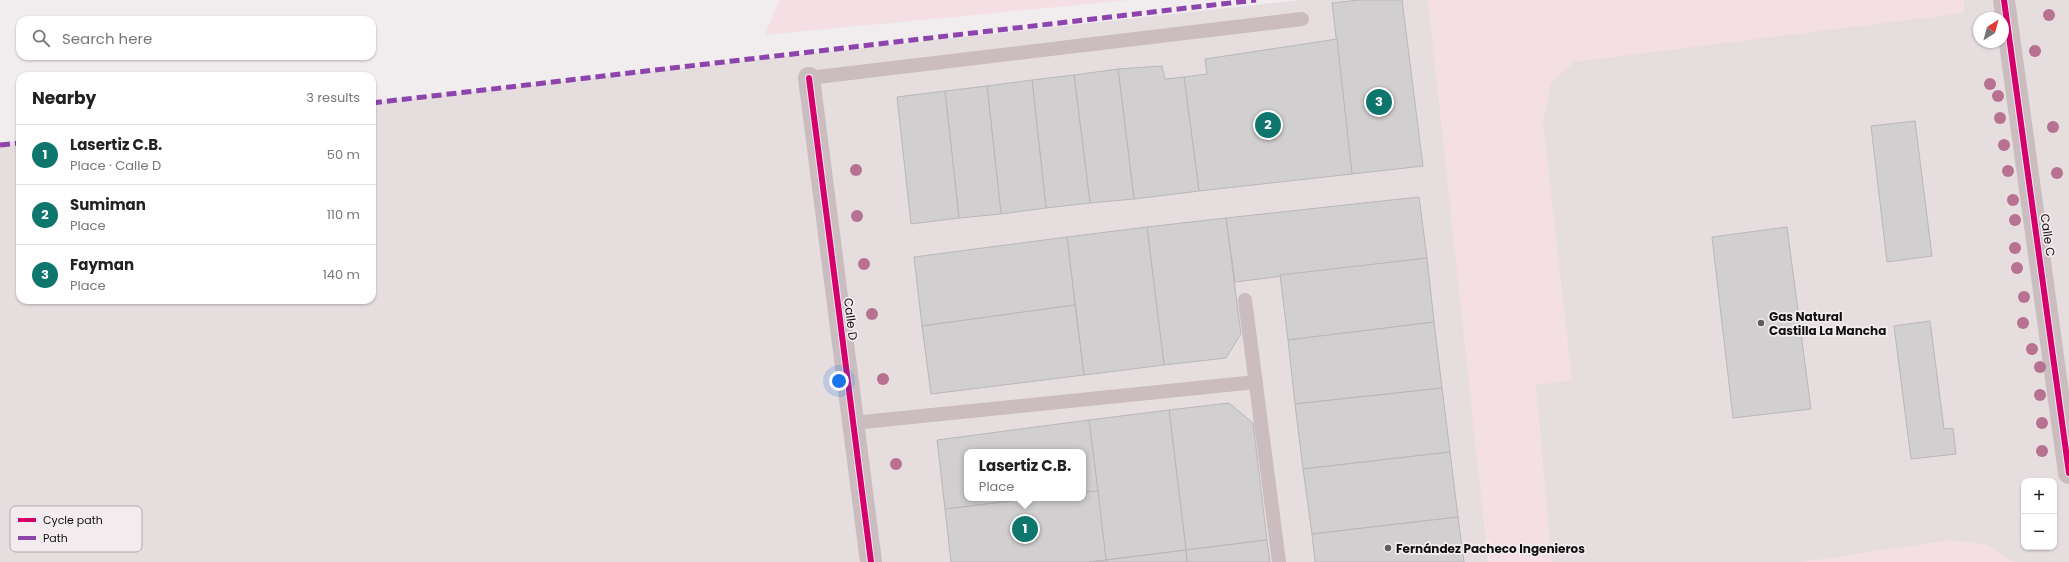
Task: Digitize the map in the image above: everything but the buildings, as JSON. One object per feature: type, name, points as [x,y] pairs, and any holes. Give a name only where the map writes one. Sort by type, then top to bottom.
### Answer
[{"type":"street","name":"Calle C","points":[[2004,0],[2069,473]]},
{"type":"street","name":"Calle D","points":[[809,78],[871,562]]},
{"type":"lane","points":[[809,78],[1302,19]]},
{"type":"lane","points":[[1245,300],[1279,562]]},
{"type":"lane","points":[[853,424],[1256,382]]},
{"type":"shaded area","points":[[779,0],[1130,0],[765,35]]},
{"type":"shaded area","points":[[1299,0],[2069,0],[2069,562],[0,562],[0,143],[16,141],[16,304],[376,304],[376,102]]},
{"type":"shaded area","points":[[1428,0],[1964,0],[1964,13],[1574,62],[1551,83],[1543,122],[1572,380],[1536,385],[1552,562],[1488,562]]},
{"type":"shaded area","points":[[1950,540],[1987,545],[2014,562],[1802,562]]},
{"type":"marked path","points":[[376,103],[1256,0]]},
{"type":"marked path","points":[[0,145],[16,143]]},
{"type":"cycle path","points":[[2004,0],[2069,473]]},
{"type":"cycle path","points":[[809,78],[871,562]]},
{"type":"place","name":"Fayman","points":[[1379,102]]},
{"type":"place","name":"Sumiman","points":[[1268,125]]},
{"type":"place","name":"Gas Natural Castilla La Mancha","points":[[1761,323]]},
{"type":"place","name":"Lasertiz C.B.","points":[[1025,529]]},
{"type":"place","name":"Fernández Pacheco Ingenieros","points":[[1388,548]]}]
